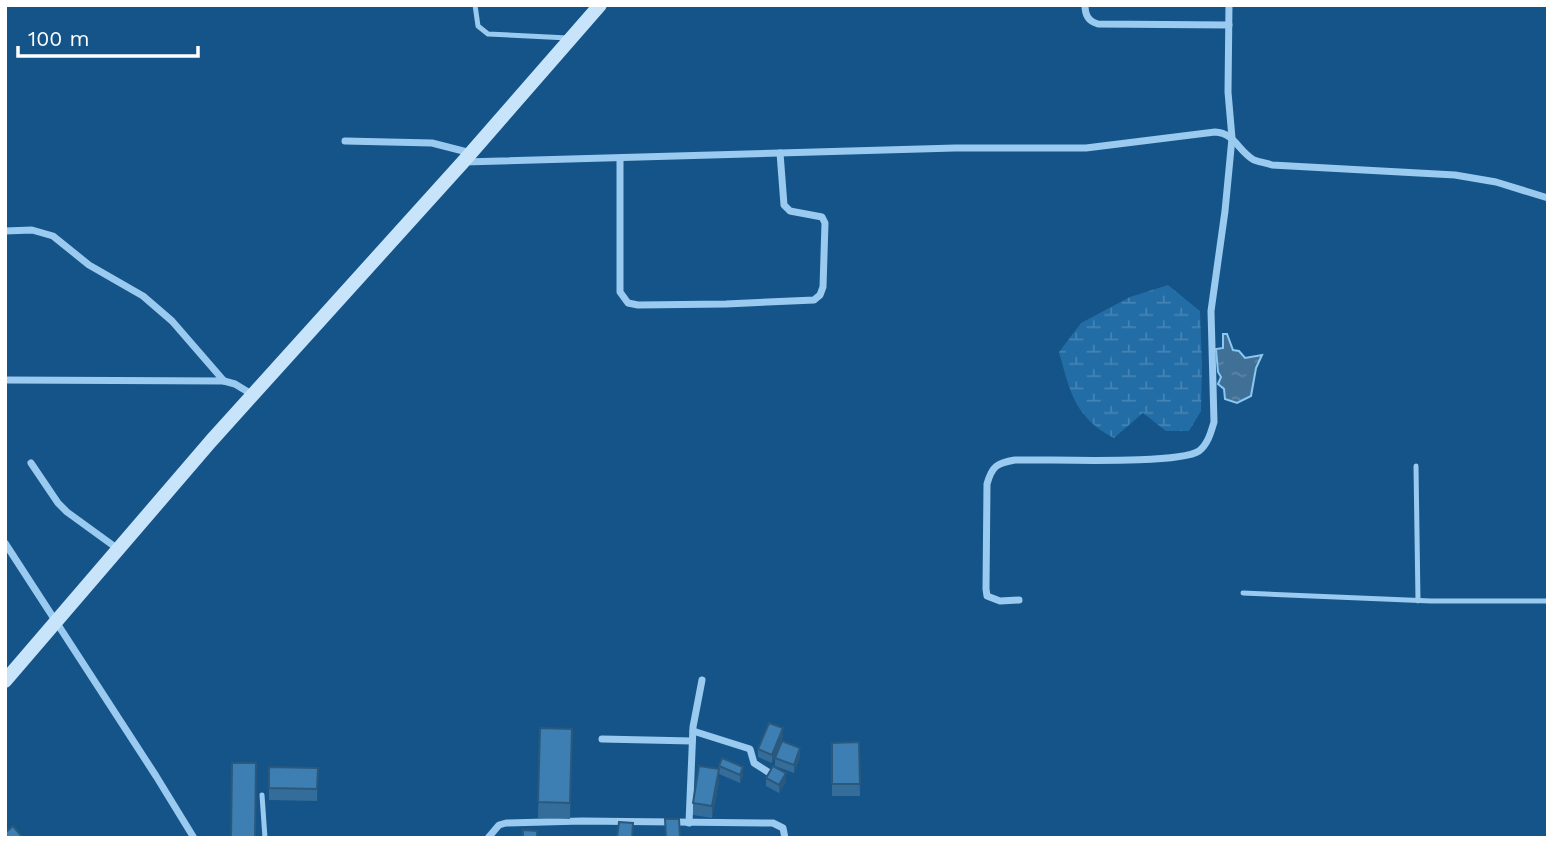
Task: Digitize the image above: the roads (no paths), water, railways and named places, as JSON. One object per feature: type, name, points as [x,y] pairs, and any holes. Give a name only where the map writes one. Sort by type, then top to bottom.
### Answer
[{"type":"street","points":[[5,681],[253,395],[467,158],[600,5]]},
{"type":"street","points":[[1084,5],[1087,17],[1098,24],[1229,24]]},
{"type":"street","points":[[1019,600],[991,599],[987,596],[987,484],[992,468],[1003,462],[1022,460],[1155,459],[1190,454],[1206,443],[1214,422],[1211,311],[1228,191],[1232,138],[1228,92],[1229,5]]},
{"type":"street","points":[[345,141],[432,143],[467,158],[620,158],[955,148],[1086,148],[1224,132],[1254,160],[1272,165],[1455,175],[1496,182],[1548,198]]},
{"type":"street","points":[[620,158],[621,292],[628,303],[638,306],[814,300],[823,287],[825,223],[821,217],[790,211],[784,205],[780,153]]},
{"type":"street","points":[[5,231],[32,230],[52,236],[89,265],[143,296],[172,321],[224,381]]},
{"type":"street","points":[[5,380],[224,381],[253,395]]},
{"type":"street","points":[[31,463],[67,512],[118,549]]},
{"type":"street","points":[[5,543],[194,838]]},
{"type":"street","points":[[689,823],[692,741],[702,680]]},
{"type":"street","points":[[693,731],[750,749],[754,764],[768,772]]},
{"type":"street","points":[[603,739],[692,741]]},
{"type":"street","points":[[488,838],[499,825],[506,823],[582,821],[773,823],[783,828],[785,838]]},
{"type":"lane","points":[[475,5],[478,26],[488,34],[571,38]]},
{"type":"lane","points":[[1416,466],[1418,601]]},
{"type":"lane","points":[[1242,593],[1418,601],[1548,601]]},
{"type":"lane","points":[[262,794],[265,838]]},
{"type":"water","points":[[1223,334],[1227,334],[1233,350],[1239,351],[1245,358],[1262,355],[1256,368],[1251,396],[1237,403],[1225,399],[1224,389],[1218,384],[1221,377],[1216,349],[1223,348]]}]
